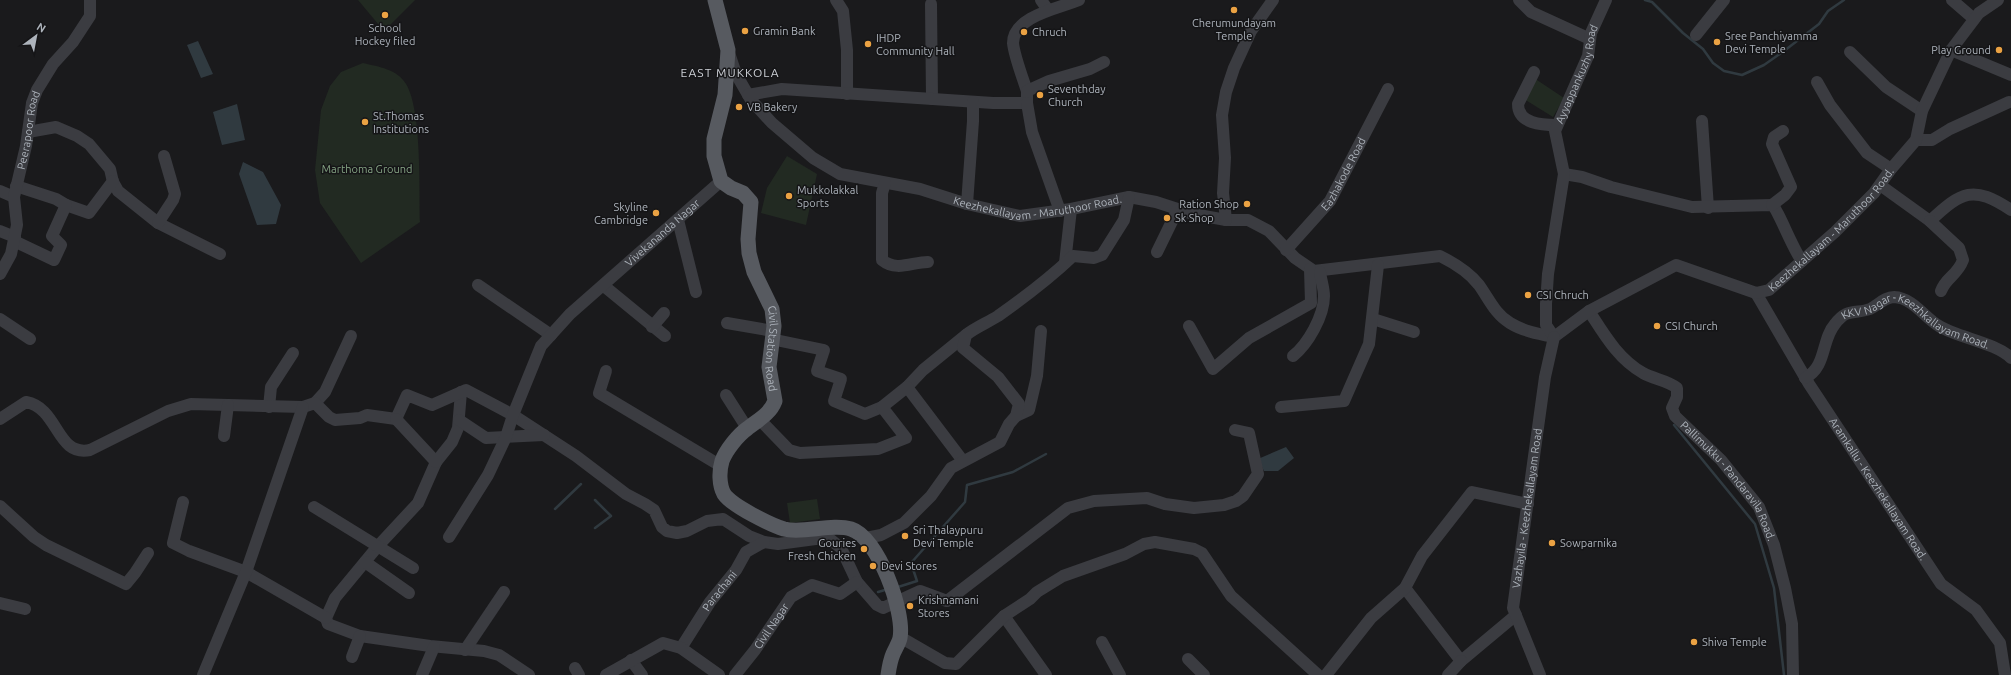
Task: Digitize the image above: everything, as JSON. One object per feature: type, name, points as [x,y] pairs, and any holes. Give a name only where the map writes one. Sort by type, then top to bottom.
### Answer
[{"type":"main road","points":[[715,0],[728,50],[725,95],[714,139],[714,156],[721,181]]},
{"type":"main road","name":"Civil Station Road","points":[[721,181],[731,188],[743,193],[751,202],[748,239],[749,253],[754,272],[772,309],[772,335],[768,368],[775,401],[773,407],[760,420],[747,428],[730,447],[722,460],[719,477],[724,494],[738,506],[758,518],[785,529],[851,528],[866,538],[884,567],[897,602],[900,637],[892,655],[888,675]]},
{"type":"street","name":"Peerapoor Road","points":[[0,274],[11,254],[15,239],[17,225],[15,192],[28,132],[32,103],[37,90],[53,64],[90,16],[90,0]]},
{"type":"street","points":[[836,0],[843,11],[847,50],[847,94]]},
{"type":"street","points":[[1065,263],[1065,210],[1032,132],[1027,97],[1013,43],[1016,33],[1023,24],[1045,5],[1079,0]]},
{"type":"street","points":[[1226,220],[1223,193],[1225,158],[1222,115],[1234,68],[1257,22],[1273,0]]},
{"type":"street","points":[[1519,0],[1531,12],[1590,39]]},
{"type":"street","name":"Ayyappankuzhy Road","points":[[1554,337],[1546,325],[1546,304],[1548,274],[1564,174],[1555,131],[1588,56],[1592,28],[1606,0]]},
{"type":"street","points":[[1696,35],[1724,0]]},
{"type":"street","points":[[1952,0],[1974,19]]},
{"type":"street","name":"Keezhekallayam - Maruthoor Road.","points":[[1554,337],[1589,311],[1676,265],[1756,293],[1768,290],[1835,232],[1874,193],[1891,169],[1916,140],[1922,111],[1951,50],[1979,13],[1998,0]]},
{"type":"street","points":[[931,4],[932,99]]},
{"type":"street","name":"Keezhekallayam - Maruthoor Road.","points":[[728,50],[736,74],[748,95],[772,124],[813,158],[840,174],[920,189],[967,204],[1020,216],[1065,210],[1128,197],[1156,202],[1178,209],[1226,220],[1239,218],[1256,223],[1269,231],[1286,250],[1315,270]]},
{"type":"street","points":[[1951,50],[2011,75]]},
{"type":"street","points":[[1850,52],[1886,87],[1922,111]]},
{"type":"street","points":[[748,95],[782,89],[973,102],[1027,97],[1049,81],[1090,69],[1104,62]]},
{"type":"street","points":[[1534,72],[1518,104],[1520,114],[1533,123],[1557,125]]},
{"type":"street","points":[[1817,82],[1830,105],[1867,153],[1891,169]]},
{"type":"street","name":"Eazhakode Road","points":[[1286,250],[1330,201],[1388,89]]},
{"type":"street","points":[[967,204],[966,194],[973,121],[973,102]]},
{"type":"street","points":[[1916,140],[1932,140],[1950,129],[2008,102]]},
{"type":"street","points":[[1702,121],[1708,208]]},
{"type":"street","points":[[28,132],[56,127],[77,136],[89,144],[110,169],[113,181],[118,191],[158,223],[220,254]]},
{"type":"street","points":[[1564,174],[1582,177],[1611,187],[1692,207],[1708,208],[1772,204],[1785,195],[1791,186],[1772,144],[1774,137],[1783,131]]},
{"type":"street","points":[[158,223],[173,200],[175,194],[164,156]]},
{"type":"street","points":[[0,191],[56,199],[89,213],[113,181]]},
{"type":"street","name":"Vivekananda Nagar","points":[[449,537],[488,475],[506,437],[513,415],[541,346],[570,314],[604,286],[721,181]]},
{"type":"street","points":[[885,183],[882,193],[882,260],[886,263],[897,266],[912,266],[921,262],[928,262]]},
{"type":"street","points":[[1880,185],[1930,221],[1959,248],[1963,260],[1957,272],[1943,285],[1940,291]]},
{"type":"street","points":[[1930,221],[1949,203],[1966,195],[1981,194],[1997,201],[2011,210]]},
{"type":"street","points":[[727,323],[824,350],[817,370],[841,379],[834,401],[865,414],[882,407],[907,387],[923,370],[966,335],[1016,304],[1056,273],[1073,256],[1094,258],[1102,254],[1124,220],[1128,197]]},
{"type":"street","points":[[0,231],[54,260],[61,245],[52,236],[66,204]]},
{"type":"street","points":[[1772,204],[1792,247],[1802,261]]},
{"type":"street","points":[[1157,252],[1178,209]]},
{"type":"street","points":[[678,220],[696,292]]},
{"type":"street","points":[[1315,270],[1378,265],[1440,256],[1457,265],[1478,285],[1494,310],[1508,322],[1520,329],[1554,337]]},
{"type":"street","points":[[1281,407],[1344,401],[1369,344],[1378,265]]},
{"type":"street","points":[[1189,326],[1213,369],[1249,338],[1311,303],[1315,270]]},
{"type":"street","points":[[1293,356],[1300,350],[1322,310],[1324,296],[1315,270]]},
{"type":"street","points":[[478,285],[551,336]]},
{"type":"street","points":[[604,286],[652,327],[665,336]]},
{"type":"street","name":"Aramkallu - Keezhekallayam Road.","points":[[1756,293],[1805,378],[1941,584],[1976,610],[2000,643],[2005,675]]},
{"type":"street","name":"KKV Nagar - Keezhkallayam Road.","points":[[1805,378],[1816,370],[1831,329],[1836,322],[1844,315],[1870,308],[1886,299],[1893,297],[1910,303],[1939,326],[1996,349],[2011,358]]},
{"type":"street","name":"Pallimukku - Pandaravila Road.","points":[[1589,311],[1608,340],[1628,364],[1645,374],[1676,388],[1677,397],[1672,408],[1676,416],[1721,460],[1757,502],[1774,545],[1785,588],[1792,624],[1793,675]]},
{"type":"street","points":[[652,327],[664,313]]},
{"type":"street","points":[[0,319],[30,339]]},
{"type":"street","points":[[1373,319],[1414,332]]},
{"type":"street","points":[[866,538],[880,535],[904,523],[931,496],[951,468],[1000,442],[1009,424],[1016,416],[1029,410],[1037,376],[1041,331]]},
{"type":"street","points":[[966,335],[963,348],[998,377],[1019,404],[1016,416]]},
{"type":"street","points":[[0,419],[26,402],[36,404],[52,420],[61,437],[81,452],[90,450],[168,411],[191,404],[303,407],[315,403],[325,392],[351,336]]},
{"type":"street","name":"Vazhayila - Keezhekallayam Road","points":[[1540,675],[1513,608],[1545,377],[1554,337]]},
{"type":"street","points":[[269,406],[270,387],[293,353]]},
{"type":"street","points":[[606,371],[599,393],[721,466]]},
{"type":"street","points":[[907,387],[963,461]]},
{"type":"street","points":[[396,418],[407,395],[432,405],[466,390],[513,415],[576,456],[626,494],[654,510],[662,527],[667,531],[677,533],[707,521],[723,519],[749,536],[764,542],[778,544],[823,538],[831,540],[841,548],[857,582],[877,605],[883,608],[920,591],[947,601],[1068,508],[1094,501],[1147,498],[1165,504],[1194,508],[1224,505],[1236,501],[1243,496],[1258,474],[1249,433],[1235,430]]},
{"type":"street","points":[[326,618],[335,598],[378,546],[418,503],[436,462],[452,442],[458,428],[461,392]]},
{"type":"street","points":[[726,395],[747,428]]},
{"type":"street","points":[[315,403],[329,418],[335,420],[360,418],[367,415],[396,418],[436,462]]},
{"type":"street","points":[[224,436],[228,405]]},
{"type":"street","points":[[203,675],[246,572],[303,407]]},
{"type":"street","points":[[760,420],[789,450],[800,453],[878,449],[906,438],[882,407]]},
{"type":"street","points":[[459,420],[486,438],[544,435]]},
{"type":"street","points":[[1326,675],[1371,618],[1405,588],[1422,556],[1472,492],[1528,504]]},
{"type":"street","points":[[183,502],[173,543],[189,552],[246,572],[326,618],[328,624],[360,636],[434,647],[484,651],[499,655],[529,675]]},
{"type":"street","points":[[0,506],[29,533],[46,545],[126,584],[136,573],[148,553]]},
{"type":"street","points":[[314,507],[413,568]]},
{"type":"street","name":"Parachani","points":[[681,648],[710,602],[736,570],[746,552],[764,542]]},
{"type":"street","points":[[900,637],[945,663],[954,665],[1004,616],[1030,599],[1037,592],[1063,576],[1125,554],[1144,544],[1155,542],[1194,548],[1202,554],[1231,596],[1318,675]]},
{"type":"street","points":[[365,562],[410,593]]},
{"type":"street","name":"Civil Nagar","points":[[736,674],[755,650],[791,597],[812,585],[840,594],[857,582]]},
{"type":"street","points":[[1405,588],[1460,661]]},
{"type":"street","points":[[465,650],[504,592]]},
{"type":"street","points":[[0,603],[25,608]]},
{"type":"street","points":[[1448,675],[1460,661],[1516,615]]},
{"type":"street","points":[[1004,616],[1046,675]]},
{"type":"street","points":[[352,657],[360,636]]},
{"type":"street","points":[[1102,642],[1120,675]]},
{"type":"street","points":[[606,675],[663,643],[681,648],[719,675]]},
{"type":"street","points":[[422,675],[434,647]]},
{"type":"street","points":[[1188,659],[1204,675]]},
{"type":"street","points":[[631,660],[642,675]]},
{"type":"green space","name":"School Hockey filed","points":[[358,0],[415,0],[384,31]]},
{"type":"green space","name":"Marthoma Ground","points":[[363,63],[387,69],[398,75],[406,84],[411,96],[415,112],[419,151],[420,222],[361,263],[320,203],[315,170],[321,110],[330,86],[341,72]]},
{"type":"green space","points":[[1534,78],[1564,98],[1553,117],[1524,99]]},
{"type":"green space","name":"Mukkolakkal Sports","points":[[787,156],[817,174],[806,225],[761,213],[767,188]]},
{"type":"green space","points":[[817,499],[820,519],[790,523],[787,503]]},
{"type":"shaded area","points":[[198,41],[213,74],[201,78],[187,45]]},
{"type":"shaded area","points":[[237,104],[245,140],[222,145],[213,112]]},
{"type":"shaded area","points":[[243,162],[263,172],[281,205],[276,224],[257,225],[239,174]]},
{"type":"shaded area","points":[[1286,447],[1294,458],[1278,471],[1264,471],[1258,459]]},
{"type":"waterway","points":[[1645,0],[1652,2],[1683,33],[1703,49],[1713,63],[1724,71],[1742,75],[1764,65],[1784,51],[1819,24],[1828,11],[1844,0]]},
{"type":"waterway","points":[[1674,425],[1755,524],[1774,588],[1784,675]]},
{"type":"waterway","points":[[898,587],[917,581],[911,563],[965,502],[967,485],[1013,472],[1046,454]]},
{"type":"waterway","points":[[555,509],[581,484]]},
{"type":"waterway","points":[[595,500],[611,516],[595,528]]},
{"type":"waterway","points":[[878,592],[885,590]]},
{"type":"place","name":"Cherumundayam Temple","points":[[1234,10]]},
{"type":"place","name":"School Hockey filed","points":[[385,15]]},
{"type":"place","name":"Gramin Bank","points":[[745,31]]},
{"type":"place","name":"Chruch","points":[[1024,32]]},
{"type":"place","name":"Sree Panchiyamma Devi Temple","points":[[1717,42]]},
{"type":"place","name":"IHDP Community Hall","points":[[868,44]]},
{"type":"place","name":"Play Ground","points":[[1999,50]]},
{"type":"place","name":"Seventhday Church","points":[[1040,95]]},
{"type":"place","name":"VB Bakery","points":[[739,107]]},
{"type":"place","name":"St.Thomas Institutions","points":[[365,122]]},
{"type":"place","name":"Mukkolakkal Sports","points":[[789,196]]},
{"type":"place","name":"Ration Shop","points":[[1247,204]]},
{"type":"place","name":"Skyline Cambridge","points":[[656,213]]},
{"type":"place","name":"Sk Shop","points":[[1167,218]]},
{"type":"place","name":"CSI Chruch","points":[[1528,295]]},
{"type":"place","name":"CSI Church","points":[[1657,326]]},
{"type":"place","name":"Sri Thalaypuru Devi Temple","points":[[905,536]]},
{"type":"place","name":"Sowparnika","points":[[1552,543]]},
{"type":"place","name":"Gouries Fresh Chicken","points":[[864,549]]},
{"type":"place","name":"Devi Stores","points":[[873,566]]},
{"type":"place","name":"Krishnamani Stores","points":[[910,606]]},
{"type":"place","name":"Shiva Temple","points":[[1694,642]]},
{"type":"district","name":"EAST MUKKOLA","points":[[730,73]]}]
